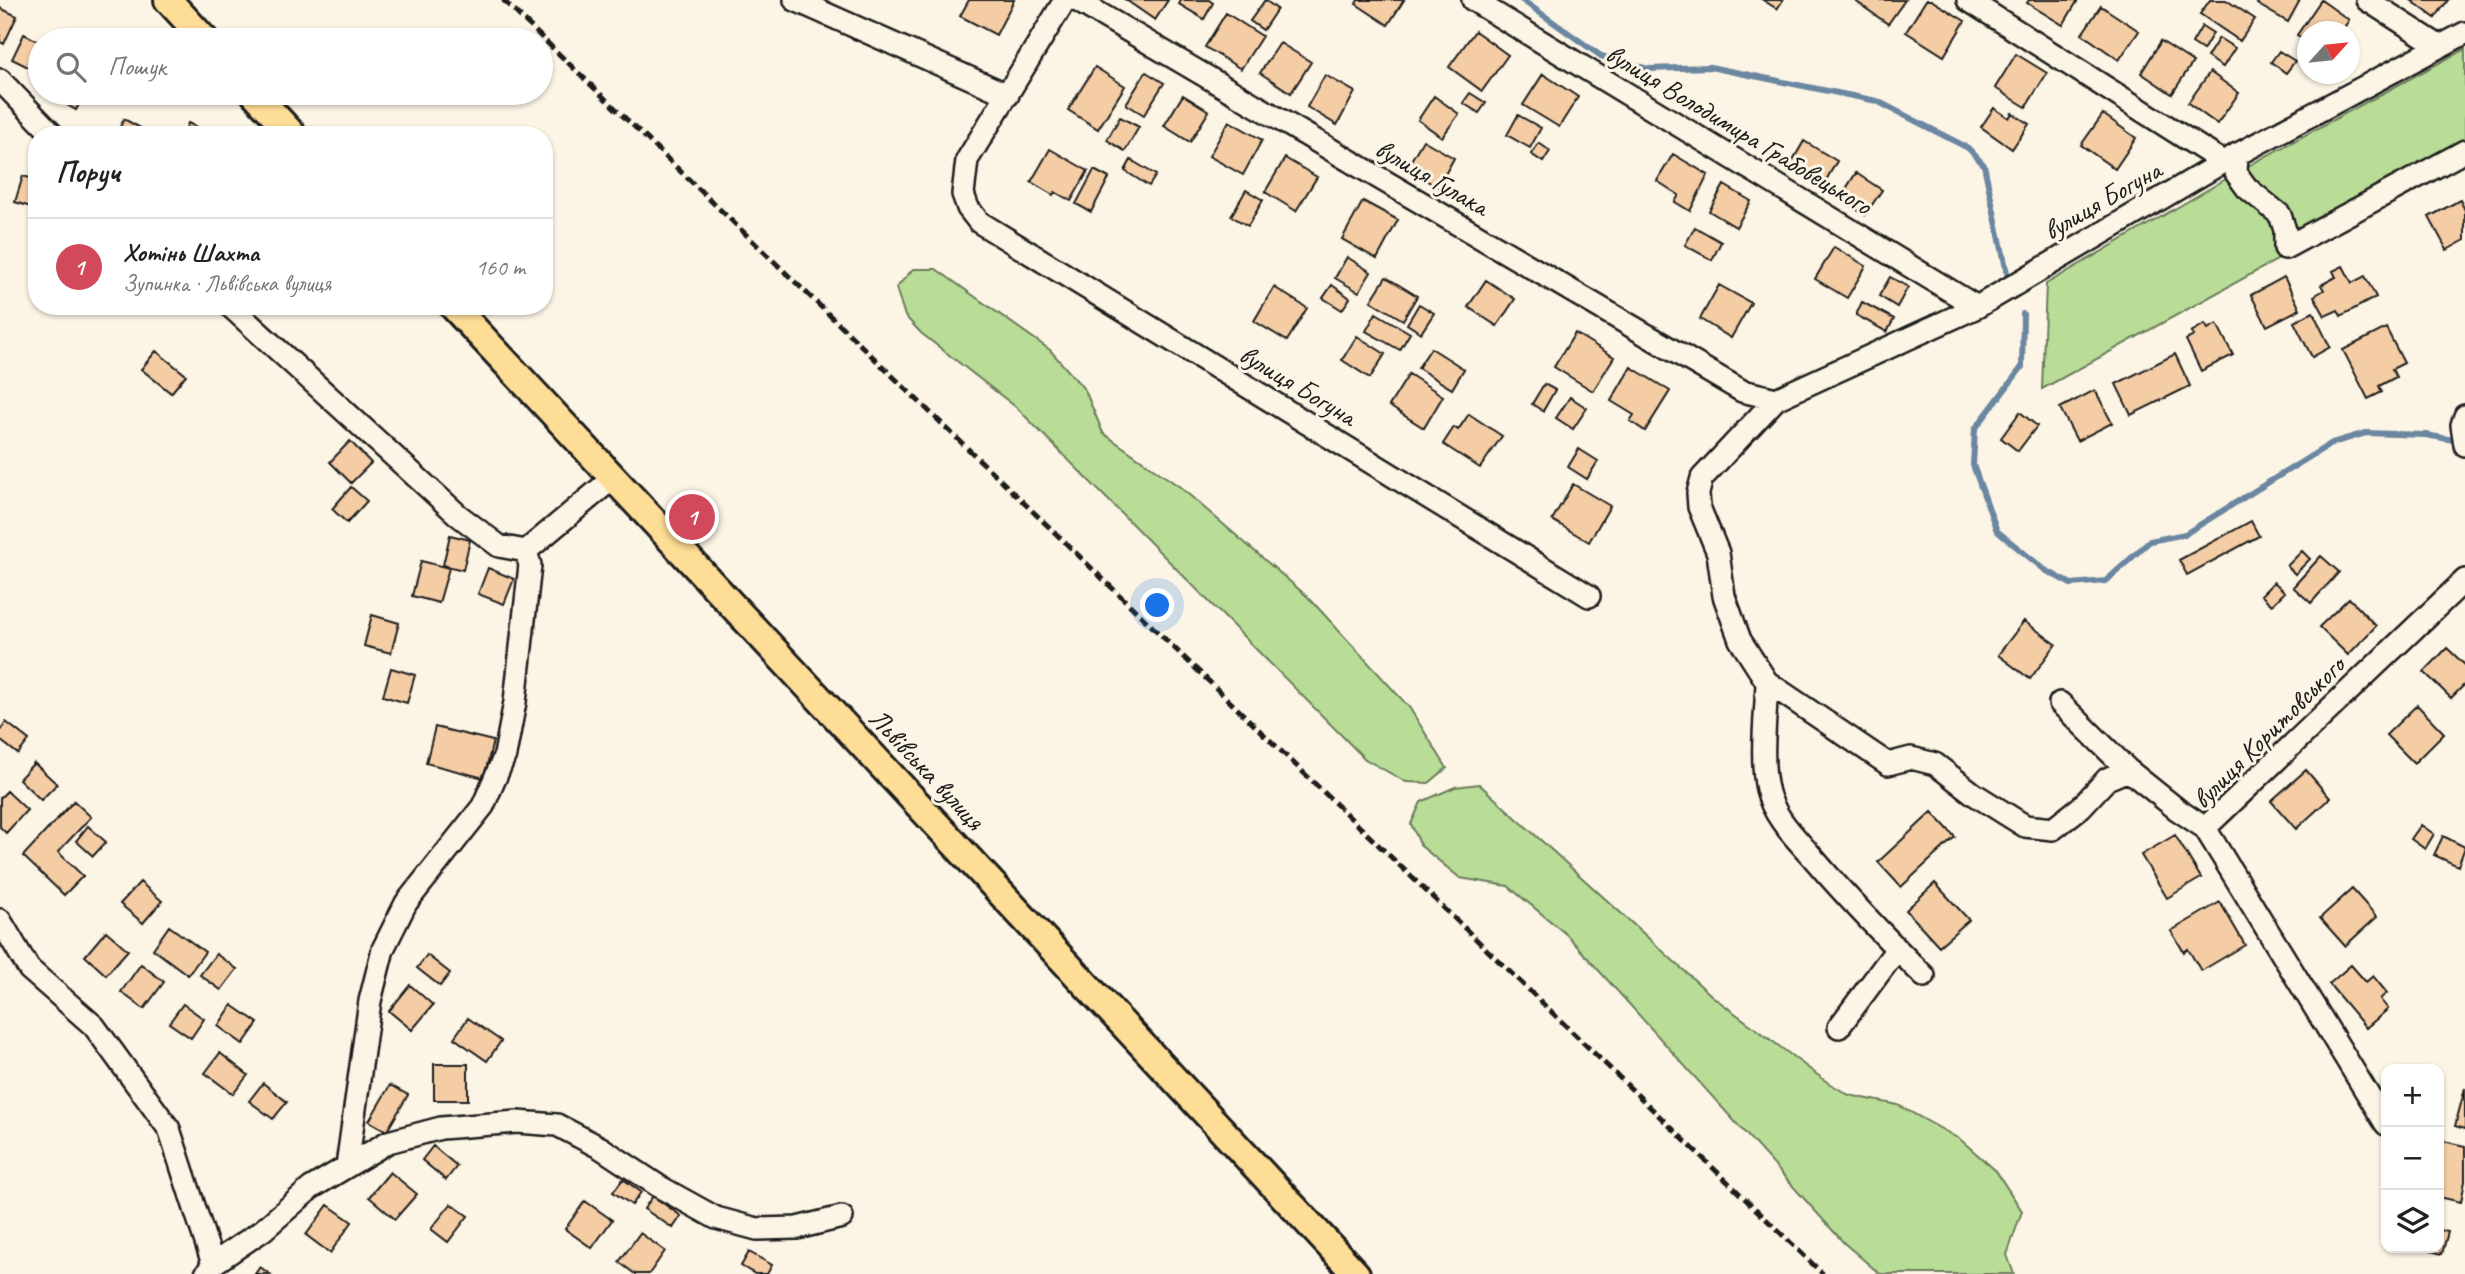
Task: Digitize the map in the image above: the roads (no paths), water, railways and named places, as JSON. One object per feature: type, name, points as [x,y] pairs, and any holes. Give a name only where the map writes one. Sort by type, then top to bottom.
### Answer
[{"type":"main road","points":[[168,0],[194,28]]},
{"type":"main road","points":[[265,105],[285,126]]},
{"type":"main road","name":"Львівська вулиця","points":[[461,315],[1356,1274]]},
{"type":"street","points":[[795,0],[1007,95],[1065,0]]},
{"type":"street","name":"вулиця Гулака","points":[[1076,0],[1742,391],[1769,397]]},
{"type":"street","name":"вулиця Володимира Грабовецького","points":[[1473,0],[1977,307]]},
{"type":"street","points":[[1968,0],[2230,158],[2236,173],[2247,188],[2280,215],[2285,230],[2285,248],[2465,151]]},
{"type":"street","points":[[2367,0],[2439,46]]},
{"type":"street","name":"вулиця Богуна","points":[[1769,397],[1977,307],[2230,158],[2465,33]]},
{"type":"street","points":[[0,80],[43,126]]},
{"type":"street","name":"вулиця Богуна","points":[[1007,95],[967,160],[963,178],[963,194],[968,208],[979,222],[1589,596]]},
{"type":"street","points":[[240,315],[458,515],[499,546],[526,551]]},
{"type":"street","points":[[1769,397],[1702,478],[1698,493],[1699,506],[1718,553],[1724,596],[1740,640],[1767,682],[1888,764],[1911,758],[1935,764],[1974,794],[2025,826],[2053,829],[2081,807],[2107,779],[2128,770]]},
{"type":"street","points":[[526,551],[613,478]]},
{"type":"street","points":[[347,1166],[370,1001],[383,949],[406,903],[483,806],[505,755],[515,702],[530,565],[526,551]]},
{"type":"street","name":"вулиця Коритовського","points":[[2381,1116],[2205,828],[2465,580]]},
{"type":"street","points":[[1767,682],[1765,767],[1767,789],[1774,809],[1786,827],[1845,895],[1924,976]]},
{"type":"street","points":[[2060,703],[2128,770],[2205,828]]},
{"type":"street","points":[[0,920],[29,969],[94,1026],[169,1129],[209,1269],[263,1230],[311,1188],[347,1166],[388,1142],[441,1128],[517,1122],[557,1125],[601,1148],[660,1187],[716,1218],[757,1229],[797,1228],[842,1217]]},
{"type":"street","points":[[1839,1027],[1897,949]]},
{"type":"waterway","points":[[1522,0],[1601,56],[1648,69],[1710,67],[1877,101],[1968,148],[1984,165],[2009,282]]},
{"type":"waterway","points":[[2023,314],[2022,367],[1975,429],[1973,465],[1997,531],[2045,570],[2071,584],[2106,581],[2150,541],[2185,534],[2332,443],[2366,433],[2426,435],[2459,441]]},
{"type":"railway","points":[[503,0],[532,28]]},
{"type":"railway","points":[[553,48],[1823,1274]]},
{"type":"place","name":"Хотінь Шахта","points":[[692,517]]}]
